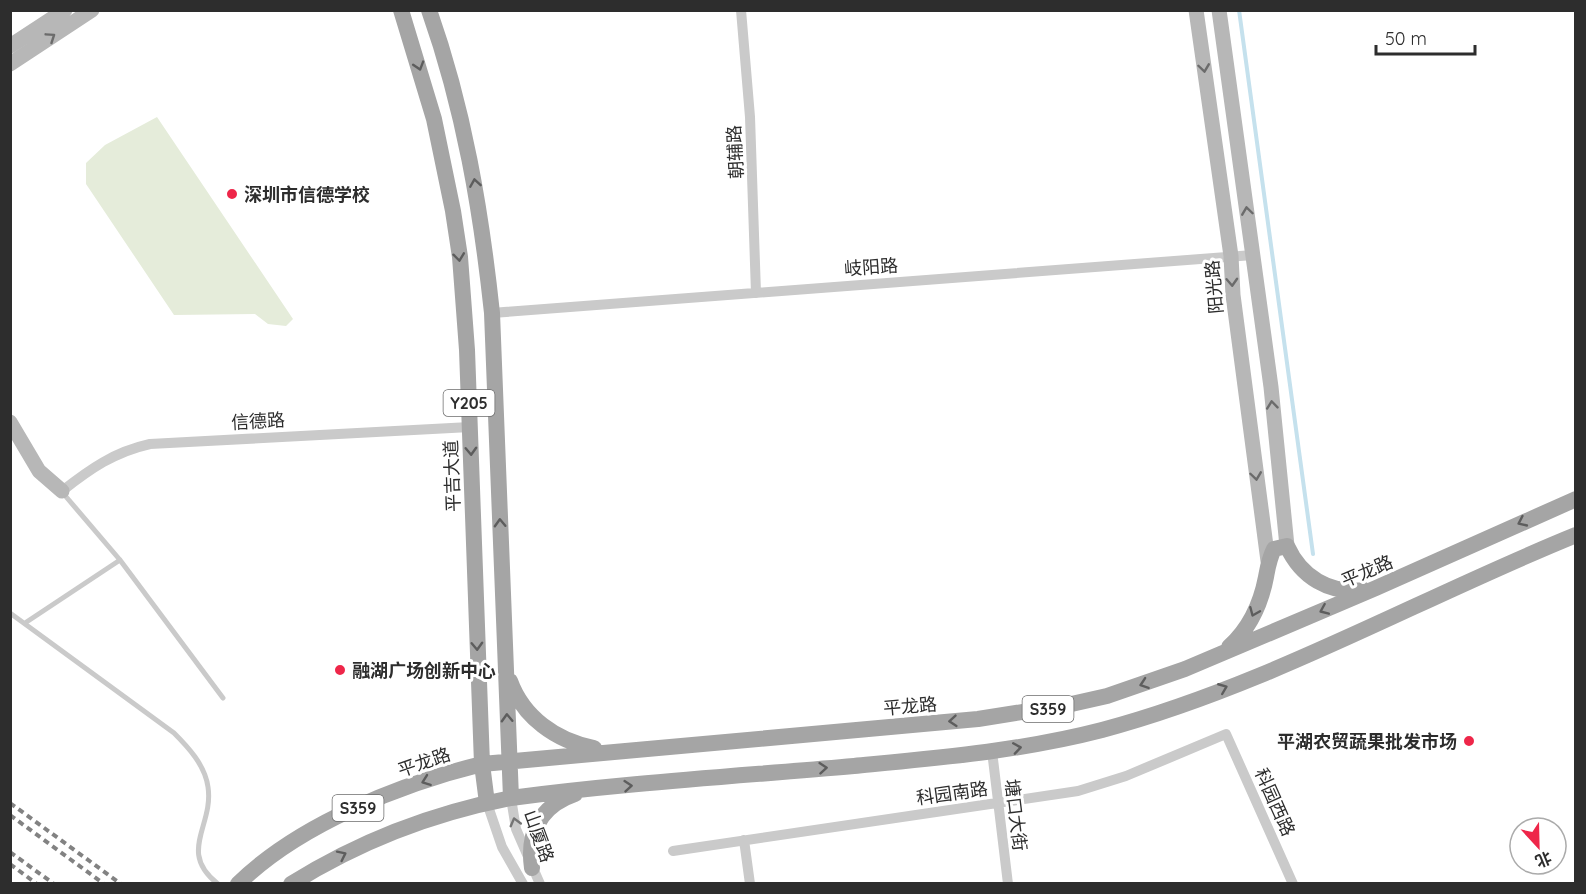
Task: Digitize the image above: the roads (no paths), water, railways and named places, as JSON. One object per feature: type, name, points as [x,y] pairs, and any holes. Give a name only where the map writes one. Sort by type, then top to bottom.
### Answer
[{"type":"main road","name":"平吉大道","points":[[401,10],[434,119],[453,211],[463,301],[470,427],[482,764],[487,802]]},
{"type":"main road","name":"Y205","points":[[429,10],[457,99],[467,142],[492,313],[510,798]]},
{"type":"main road","name":"平龙路","points":[[242,880],[284,848],[346,813],[448,772],[482,764],[978,719],[1028,713],[1107,696],[1215,656],[1376,588],[1575,499]]},
{"type":"main road","name":"S359","points":[[291,884],[333,858],[368,842],[429,819],[487,802],[586,790],[992,751],[1060,740],[1153,714],[1293,660],[1575,535]]},
{"type":"main road","points":[[1215,656],[1235,642],[1249,624],[1262,593],[1268,561],[1274,549],[1287,546],[1294,563],[1316,581],[1345,590],[1376,588]]},
{"type":"main road","points":[[506,666],[520,703],[540,723],[572,742],[612,751]]},
{"type":"main road","points":[[532,868],[531,840],[535,828],[554,805],[586,790]]},
{"type":"street","points":[[10,46],[65,10]]},
{"type":"street","points":[[10,64],[92,10]]},
{"type":"street","name":"朝辅路","points":[[741,10],[750,117],[756,293]]},
{"type":"street","name":"阳光路","points":[[1196,10],[1231,256],[1233,296],[1268,561]]},
{"type":"street","points":[[1219,10],[1271,387],[1287,546]]},
{"type":"street","name":"岐阳路","points":[[492,313],[1252,255]]},
{"type":"street","points":[[11,424],[39,471],[62,491]]},
{"type":"street","name":"信德路","points":[[62,491],[96,464],[129,449],[150,444],[470,427]]},
{"type":"street","name":"科园南路","points":[[673,851],[1078,791],[1126,776],[1226,734]]},
{"type":"street","name":"科园西路","points":[[1226,734],[1293,884]]},
{"type":"street","name":"塘口大街","points":[[992,751],[1008,884]]},
{"type":"street","name":"山厦路","points":[[510,798],[516,829],[540,884]]},
{"type":"street","name":"山厦路","points":[[487,802],[502,847],[523,884]]},
{"type":"street","points":[[744,840],[750,884]]},
{"type":"lane","points":[[62,491],[120,560],[223,698]]},
{"type":"lane","points":[[25,623],[120,560]]},
{"type":"lane","points":[[10,613],[174,732],[189,748],[208,783],[210,800],[196,853],[206,874],[218,884]]},
{"type":"waterway","points":[[1239,10],[1313,554]]},
{"type":"railway","points":[[10,803],[121,884]]},
{"type":"railway","points":[[10,815],[104,884]]},
{"type":"railway","points":[[10,852],[54,884]]},
{"type":"railway","points":[[10,864],[37,884]]},
{"type":"place","name":"深圳市信德学校","points":[[232,194]]},
{"type":"place","name":"融湖广场创新中心","points":[[340,670]]},
{"type":"place","name":"平湖农贸蔬果批发市场","points":[[1469,741]]}]
